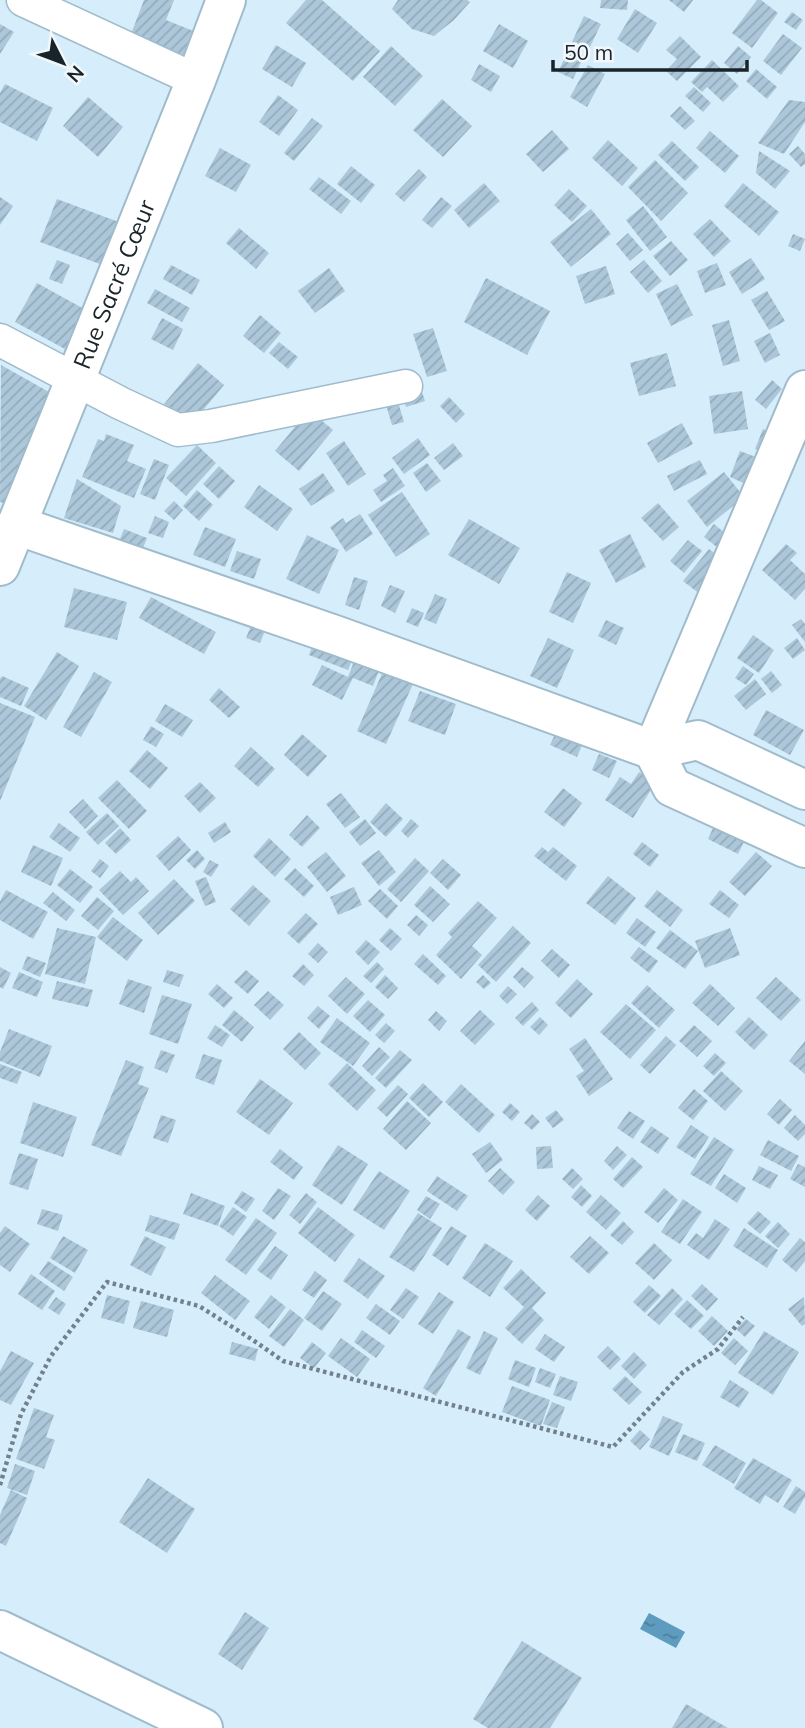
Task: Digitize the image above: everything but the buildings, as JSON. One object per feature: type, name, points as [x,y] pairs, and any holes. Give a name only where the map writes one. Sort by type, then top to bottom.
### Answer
[{"type":"street","points":[[23,0],[197,80]]},
{"type":"street","name":"Rue Sacré Cœur","points":[[0,566],[8,523],[75,379],[197,80],[226,0]]},
{"type":"street","points":[[0,340],[178,430],[211,426],[406,386]]},
{"type":"street","points":[[653,750],[805,390]]},
{"type":"street","points":[[8,523],[338,636],[653,750],[698,740],[805,790]]},
{"type":"street","points":[[653,750],[672,787],[805,848]]},
{"type":"street","points":[[0,1630],[203,1728]]},
{"type":"path","points":[[0,1485],[21,1414],[51,1356],[107,1282],[199,1306],[283,1361],[613,1447],[683,1373],[718,1349],[743,1317]]},
{"type":"water","points":[[649,1613],[685,1632],[676,1648],[640,1629]]}]
